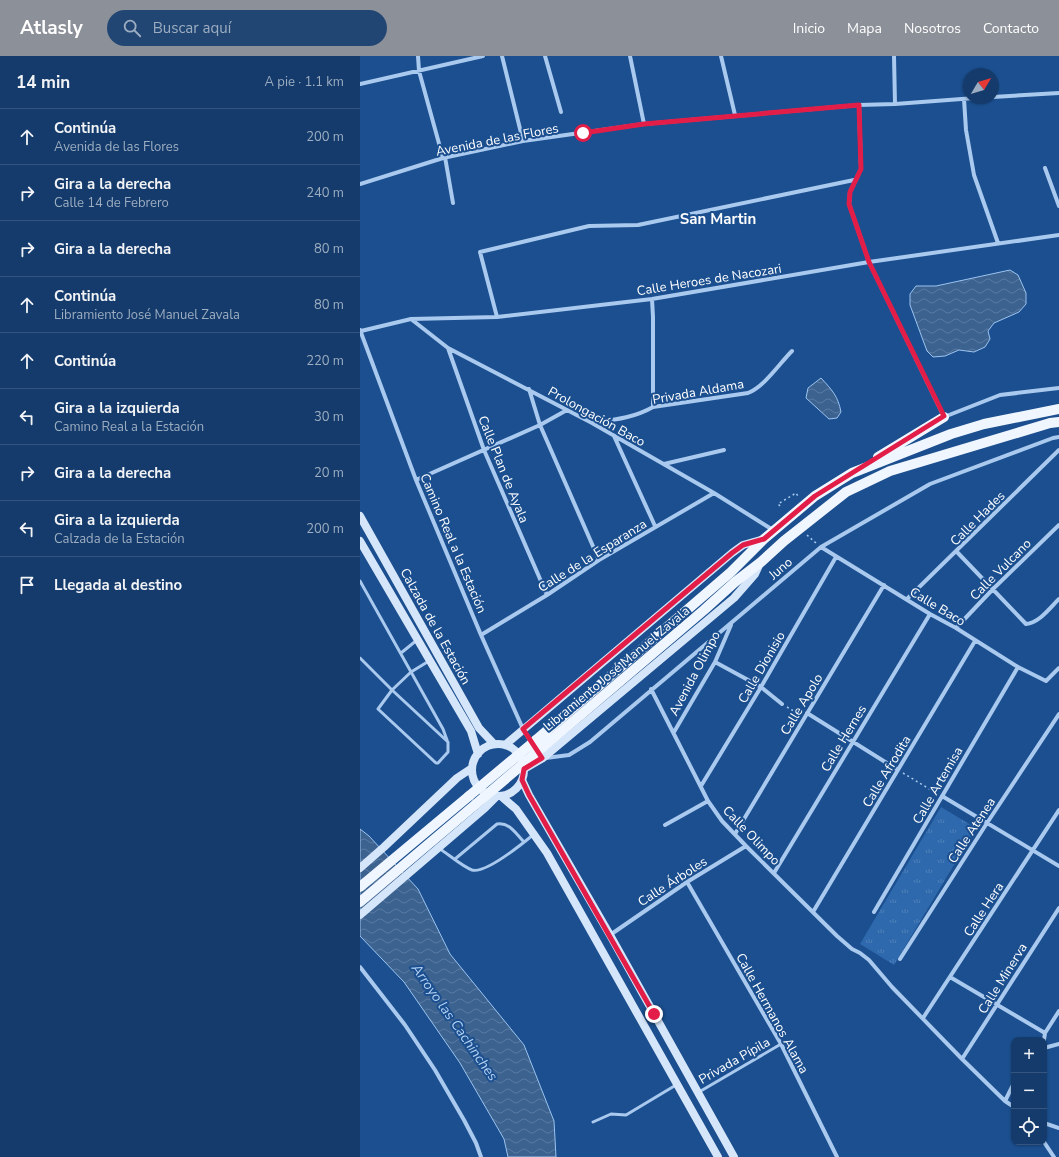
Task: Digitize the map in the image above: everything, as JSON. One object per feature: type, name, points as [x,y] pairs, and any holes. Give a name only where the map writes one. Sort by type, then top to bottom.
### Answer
[{"type":"main road","name":"Libramiento José Manuel Zavala","points":[[360,902],[404,872],[540,743],[731,572],[774,530],[815,496],[852,473],[951,434],[984,424],[1059,409]]},
{"type":"main road","points":[[852,473],[944,416]]},
{"type":"main road","name":"Libramiento José Manuel Zavala","points":[[360,888],[469,796],[540,743],[704,610],[784,541],[846,492],[890,471],[1050,423],[1059,422]]},
{"type":"main road","name":"Calzada de la Estación","points":[[360,516],[363,528],[479,728],[494,744]]},
{"type":"main road","points":[[505,745],[732,553],[743,545],[764,539]]},
{"type":"main road","name":"Calzada de la Estación","points":[[360,541],[471,731],[478,754]]},
{"type":"main road","points":[[524,769],[542,758],[734,598],[755,574],[761,562]]},
{"type":"main road","points":[[360,915],[404,872],[438,848],[499,797],[514,791],[522,780],[524,769],[522,761],[512,748],[505,745],[494,744],[482,749],[473,760],[472,776],[475,784],[488,795],[499,797],[516,809],[546,853],[718,1157]]},
{"type":"main road","points":[[360,868],[457,778],[472,768]]},
{"type":"main road","points":[[522,780],[529,795],[610,935],[734,1157]]},
{"type":"street","points":[[418,56],[419,71],[444,158],[453,203]]},
{"type":"street","points":[[360,84],[483,56]]},
{"type":"street","points":[[502,56],[523,142]]},
{"type":"street","points":[[545,56],[561,112]]},
{"type":"street","points":[[630,56],[644,124]]},
{"type":"street","points":[[721,56],[735,115]]},
{"type":"street","points":[[894,56],[895,104]]},
{"type":"street","points":[[999,97],[1059,93]]},
{"type":"street","name":"Avenida de las Flores","points":[[360,184],[444,158],[523,142],[644,124],[859,105],[963,99]]},
{"type":"street","points":[[964,104],[966,130],[974,175],[998,244]]},
{"type":"street","points":[[859,105],[861,169],[854,180],[850,192],[849,204],[869,262],[944,416],[1000,395],[1059,388]]},
{"type":"street","points":[[1045,168],[1059,206]]},
{"type":"street","points":[[497,317],[480,252],[589,226],[638,225],[854,180]]},
{"type":"street","name":"Calle Heroes de Nacozari","points":[[360,330],[411,320],[497,317],[652,299],[869,262],[1059,235]]},
{"type":"street","points":[[652,299],[653,408]]},
{"type":"street","name":"Prolongación Baco","points":[[411,320],[448,348],[592,423],[714,493],[774,530]]},
{"type":"street","name":"Camino Real a la Estación","points":[[360,330],[416,480],[481,635],[523,729],[542,758]]},
{"type":"street","name":"Calle Plan de Ayala","points":[[448,348],[484,450],[547,595]]},
{"type":"street","name":"Privada Aldama","points":[[592,423],[628,417],[653,408],[748,393],[755,390],[792,351]]},
{"type":"street","points":[[529,389],[540,424],[599,560]]},
{"type":"street","points":[[416,480],[484,450],[567,410]]},
{"type":"street","points":[[614,436],[656,526]]},
{"type":"street","name":"Juno","points":[[542,758],[569,755],[590,742],[821,547],[930,484],[1059,437]]},
{"type":"street","points":[[664,464],[724,450]]},
{"type":"street","name":"Calle Hades","points":[[907,599],[957,552],[1059,450]]},
{"type":"street","name":"Calle de la Esparanza","points":[[481,635],[547,595],[599,560],[714,493]]},
{"type":"street","name":"Calle Vulcano","points":[[956,628],[993,589],[1059,525]]},
{"type":"street","name":"Calle Baco","points":[[821,547],[1018,667],[1046,681],[1059,668]]},
{"type":"street","points":[[957,552],[1026,624],[1032,624],[1059,599]]},
{"type":"street","name":"Calle Dionisio","points":[[701,786],[761,687],[836,557]]},
{"type":"street","name":"Calle Apolo","points":[[735,834],[884,585]]},
{"type":"street","name":"Calle Hernes","points":[[774,873],[930,614]]},
{"type":"street","name":"Avenida Olimpo","points":[[674,732],[714,662],[732,623]]},
{"type":"street","name":"Calle Afrodita","points":[[813,912],[975,641]]},
{"type":"street","points":[[714,662],[761,687],[782,704]]},
{"type":"street","name":"Calle Artemisa","points":[[874,912],[1018,667]]},
{"type":"street","name":"Calle Olimpo","points":[[651,689],[708,801],[722,821],[837,936],[852,949],[869,960],[892,987],[923,1018]]},
{"type":"street","points":[[807,713],[898,770]]},
{"type":"street","name":"Calle Atenea","points":[[900,959],[1059,714]]},
{"type":"street","points":[[942,796],[1059,866]]},
{"type":"street","points":[[665,825],[708,801]]},
{"type":"street","name":"Calle Hera","points":[[923,1018],[1059,810]]},
{"type":"street","name":"Calle Árboles","points":[[610,935],[687,882],[746,846]]},
{"type":"street","name":"Calle Hermanos Alama","points":[[687,882],[780,1044],[837,1157]]},
{"type":"street","name":"Calle Minerva","points":[[962,1059],[1059,908]]},
{"type":"street","points":[[360,967],[405,1025],[435,1070],[476,1143],[480,1157]]},
{"type":"street","points":[[950,977],[1045,1033]]},
{"type":"street","points":[[1044,1037],[1045,1033],[1059,1011]]},
{"type":"street","points":[[923,1018],[962,1059],[1011,1105]]},
{"type":"street","points":[[1047,1047],[1059,1044]]},
{"type":"street","points":[[1005,1101],[1011,1089]]},
{"type":"street","points":[[1047,1124],[1059,1128]]},
{"type":"street","points":[[1046,1145],[1054,1157]]},
{"type":"lane","points":[[360,581],[401,652],[411,672],[443,729],[448,742],[448,752],[438,763],[436,763],[378,709],[392,690],[411,672],[430,660]]},
{"type":"lane","points":[[401,652],[417,639]]},
{"type":"lane","points":[[360,658],[448,742]]},
{"type":"lane","points":[[455,859],[497,824],[503,823],[509,826],[524,842]]},
{"type":"lane","points":[[438,848],[472,870],[480,870],[492,865],[534,835]]},
{"type":"lane","name":"Privada Pípila","points":[[697,1092],[780,1044]]},
{"type":"lane","points":[[593,1122],[611,1114],[626,1115],[677,1085]]},
{"type":"path","points":[[780,506],[778,504],[796,494]]},
{"type":"path","points":[[806,535],[821,547]]},
{"type":"path","points":[[782,704],[792,710],[807,713]]},
{"type":"path","points":[[898,770],[942,796]]},
{"type":"green space","points":[[941,807],[976,828],[894,965],[860,944]]},
{"type":"water","points":[[1010,270],[1018,275],[1026,293],[1026,304],[1019,312],[994,323],[988,331],[990,339],[985,347],[974,352],[959,350],[945,356],[933,357],[927,351],[910,305],[910,294],[916,286],[936,286]]},
{"type":"water","points":[[821,378],[836,397],[838,402],[841,412],[837,418],[829,419],[806,398],[808,388]]},
{"type":"water","name":"Arroyo las Cachinches","points":[[360,829],[369,836],[418,889],[450,954],[524,1045],[554,1121],[556,1157],[508,1157],[504,1139],[460,1063],[404,982],[360,936]]},
{"type":"district","name":"San Martin","points":[[718,219]]},
{"type":"route","points":[[583,133],[644,124],[859,105],[861,169],[854,180],[850,192],[849,204],[869,262],[944,416],[815,496],[764,539],[743,545],[732,553],[523,729],[542,758],[524,769],[522,780],[529,795],[654,1014]]}]
